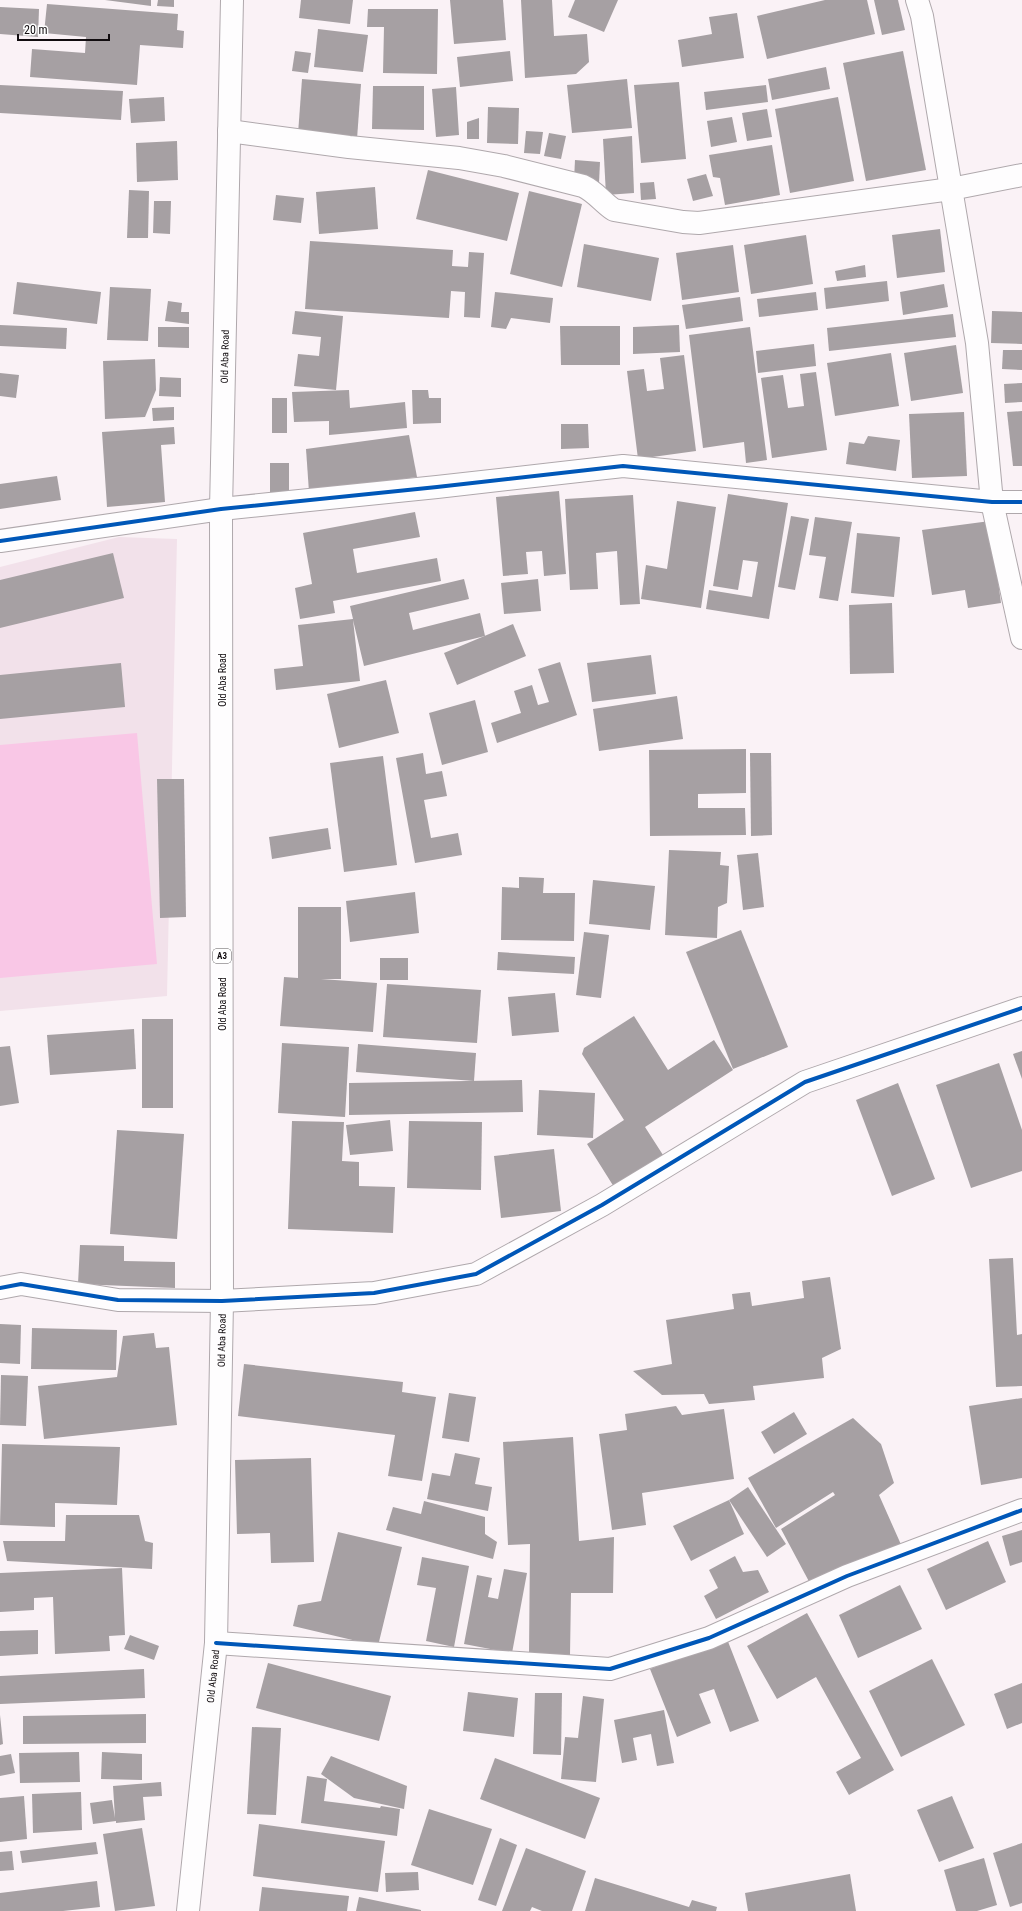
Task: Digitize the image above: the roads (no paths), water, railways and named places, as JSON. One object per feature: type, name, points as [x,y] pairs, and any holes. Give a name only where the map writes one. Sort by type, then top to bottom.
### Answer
[{"type":"street","name":"Old Aba Road","points":[[188,1911],[216,1643],[222,1301],[221,509],[232,0]]},
{"type":"street","points":[[917,0],[977,343],[992,502],[1022,638]]},
{"type":"street","points":[[229,131],[349,147],[459,158],[504,166],[583,186],[591,190],[614,210],[683,222],[699,223],[951,189],[1022,174]]},
{"type":"street","points":[[0,541],[221,509],[623,466],[992,502],[1022,502]]},
{"type":"street","points":[[0,1288],[22,1284],[118,1300],[222,1301],[374,1294],[476,1274],[602,1205],[805,1082],[1022,1008]]},
{"type":"street","points":[[216,1643],[610,1669],[709,1638],[847,1576],[1022,1510]]}]
